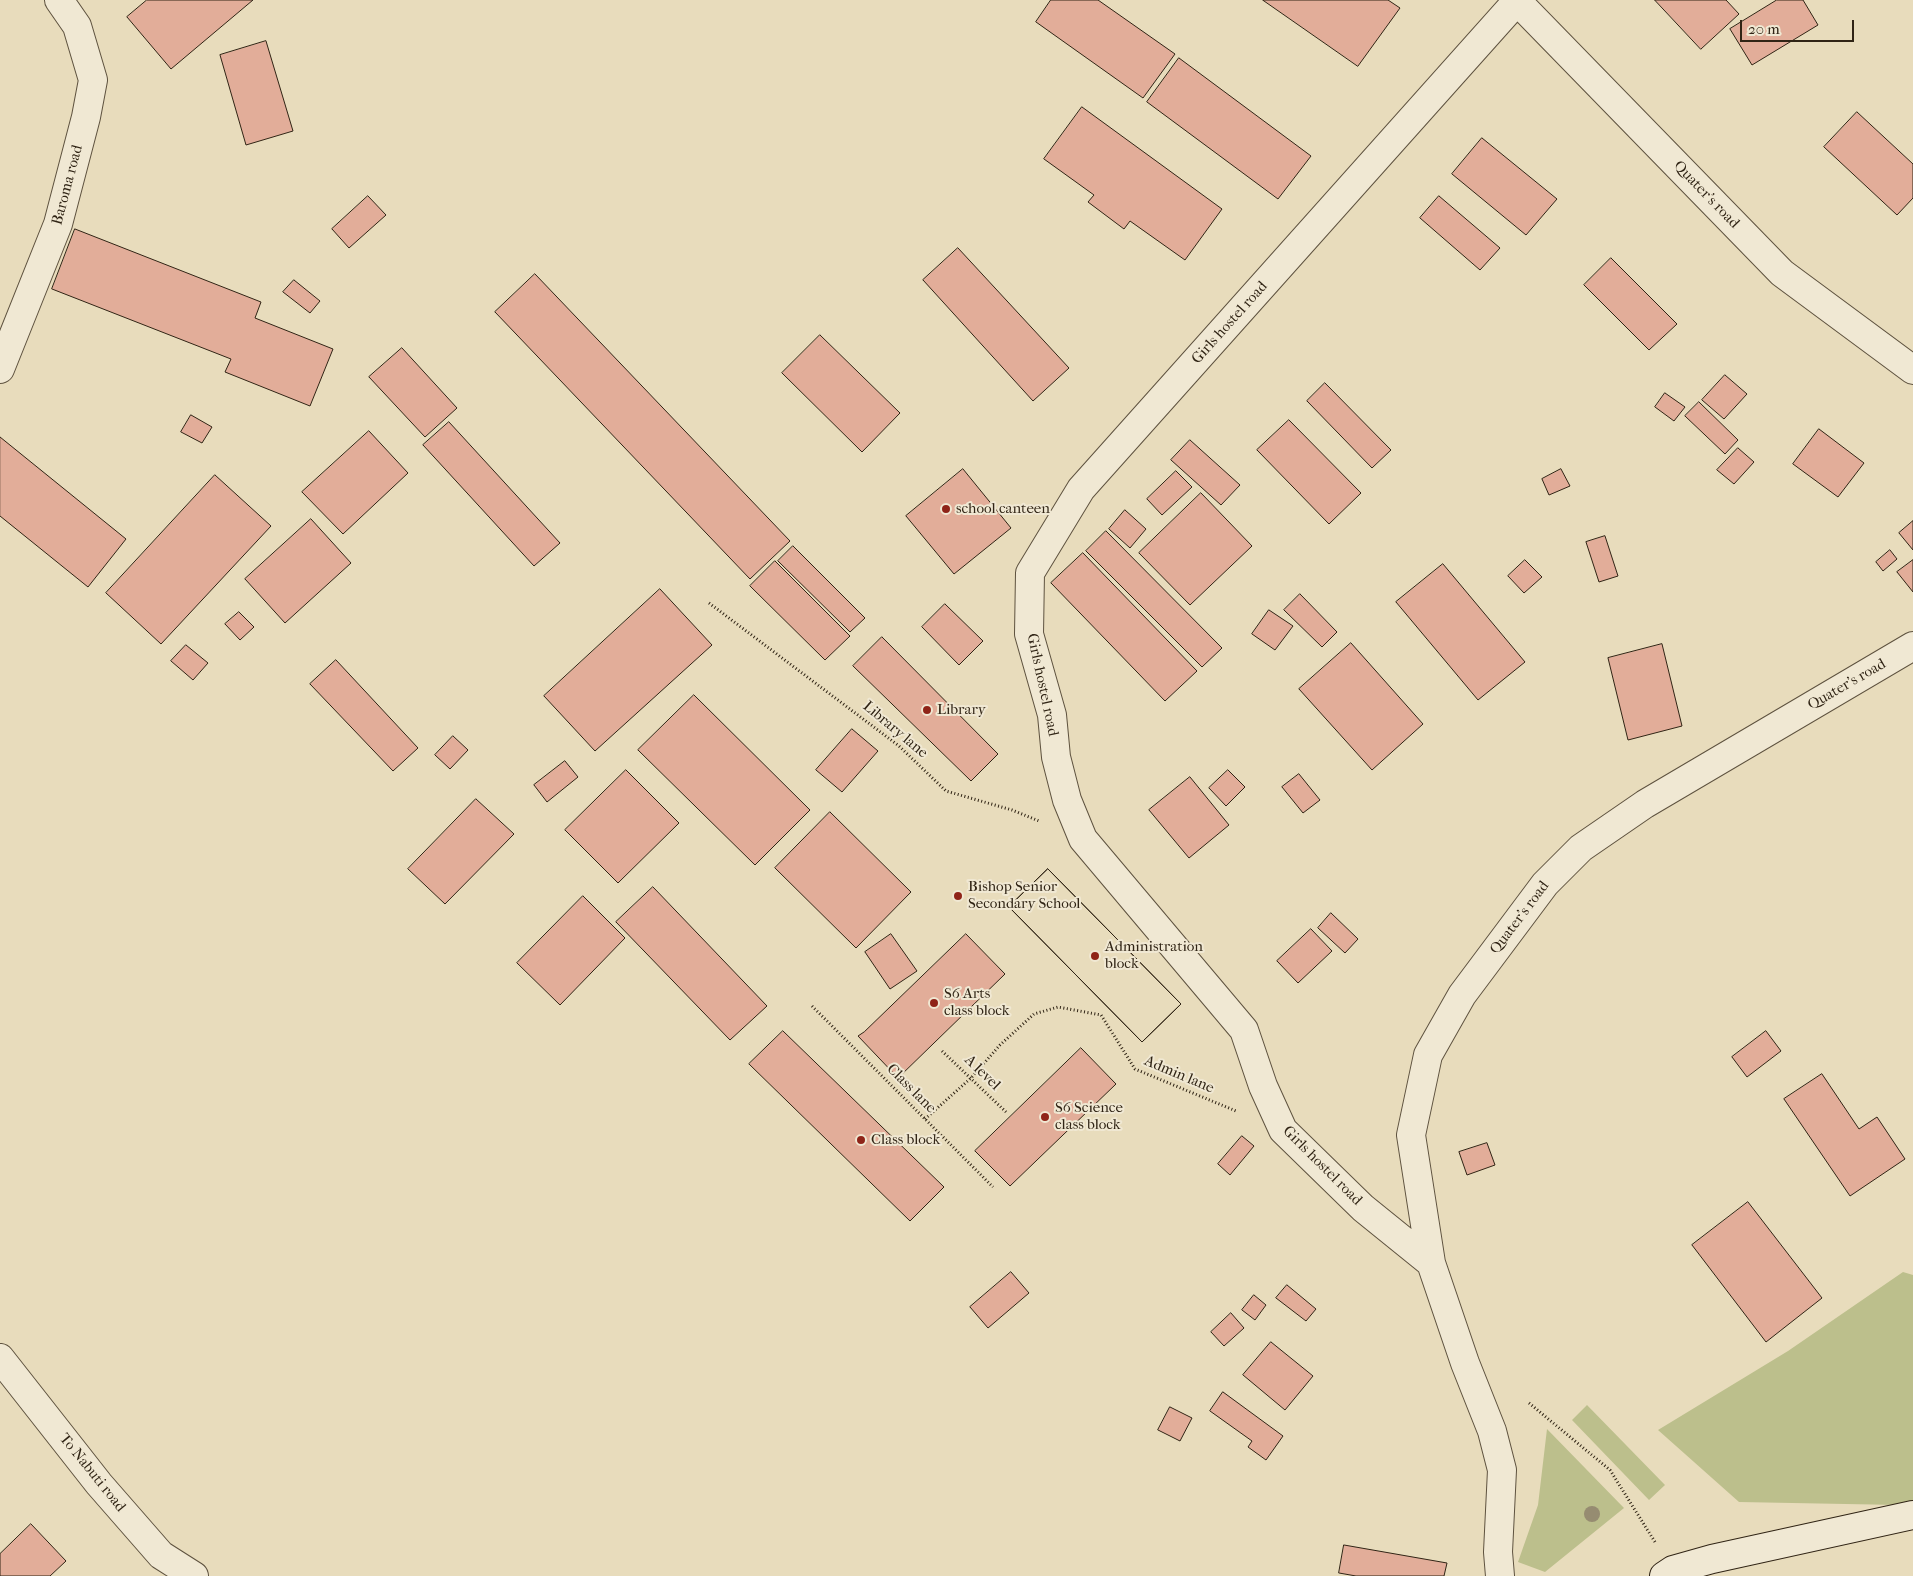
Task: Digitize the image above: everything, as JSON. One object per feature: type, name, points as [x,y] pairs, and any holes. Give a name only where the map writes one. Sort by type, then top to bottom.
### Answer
[{"type":"street","name":"Baroma road","points":[[0,369],[58,224],[86,117],[93,80],[77,26],[59,0]]},
{"type":"street","name":"Quater's road","points":[[1517,0],[1782,273],[1913,370]]},
{"type":"street","name":"Girls hostel road","points":[[1430,1263],[1363,1208],[1283,1130],[1262,1086],[1244,1030],[1083,839],[1067,800],[1056,757],[1052,715],[1029,634],[1030,573],[1081,489],[1517,0]]},
{"type":"street","name":"Quater's road","points":[[1500,1576],[1498,1552],[1502,1470],[1492,1431],[1465,1363],[1430,1263],[1411,1135],[1428,1055],[1462,995],[1545,884],[1581,848],[1644,804],[1913,646]]},
{"type":"street","name":"To Nabuti road","points":[[0,1358],[99,1484],[161,1555],[194,1576]]},
{"type":"street","points":[[1672,1574],[1740,1552],[1913,1514]]},
{"type":"path","name":"Library lane","points":[[709,603],[899,746],[946,791],[1012,810],[1083,839]]},
{"type":"path","name":"Class lane","points":[[812,1006],[993,1187]]},
{"type":"path","name":"Admin lane","points":[[925,1119],[971,1078],[1000,1045],[1034,1014],[1058,1006],[1101,1015],[1135,1069],[1283,1130]]},
{"type":"path","name":"A level","points":[[942,1051],[1006,1112]]},
{"type":"path","points":[[1529,1403],[1610,1470],[1672,1574]]},
{"type":"green space","points":[[1903,1272],[1913,1275],[1913,1501],[1899,1505],[1739,1502],[1658,1430],[1788,1351]]},
{"type":"green space","points":[[1587,1405],[1665,1485],[1649,1500],[1572,1420]]},
{"type":"green space","points":[[1547,1429],[1624,1508],[1545,1572],[1518,1562],[1538,1505]]},
{"type":"building","points":[[147,0],[253,0],[171,69],[127,17]]},
{"type":"building","points":[[1051,0],[1098,0],[1175,54],[1143,98],[1036,22]]},
{"type":"building","points":[[1263,0],[1388,0],[1400,8],[1358,66]]},
{"type":"building","points":[[1655,0],[1726,0],[1739,14],[1701,49]]},
{"type":"building","points":[[1777,0],[1803,0],[1818,25],[1752,65],[1730,29]]},
{"type":"building","points":[[266,41],[293,131],[246,145],[220,55]]},
{"type":"building","points":[[1179,58],[1311,156],[1278,199],[1147,102]]},
{"type":"building","points":[[1082,107],[1222,209],[1185,260],[1130,221],[1124,229],[1088,202],[1094,195],[1044,159]]},
{"type":"building","points":[[1857,112],[1913,164],[1913,198],[1897,215],[1824,147]]},
{"type":"building","points":[[1482,138],[1557,199],[1526,235],[1452,174]]},
{"type":"building","points":[[368,196],[386,215],[349,248],[332,229]]},
{"type":"building","points":[[1439,196],[1500,248],[1480,270],[1420,218]]},
{"type":"building","points":[[75,229],[261,302],[255,318],[333,349],[310,406],[225,372],[231,359],[52,289]]},
{"type":"building","points":[[958,248],[1069,368],[1033,401],[923,280]]},
{"type":"building","points":[[1611,258],[1677,324],[1649,350],[1584,285]]},
{"type":"building","points":[[535,274],[790,541],[750,579],[495,312]]},
{"type":"building","points":[[294,280],[320,301],[310,313],[283,292]]},
{"type":"building","points":[[820,335],[900,413],[862,452],[782,373]]},
{"type":"building","points":[[402,348],[457,408],[425,437],[369,377]]},
{"type":"building","points":[[1725,375],[1747,394],[1724,419],[1702,400]]},
{"type":"building","points":[[1325,383],[1391,450],[1372,468],[1307,401]]},
{"type":"building","points":[[1665,393],[1685,407],[1674,421],[1655,407]]},
{"type":"building","points":[[1699,402],[1738,440],[1725,454],[1685,416]]},
{"type":"building","points":[[191,415],[212,427],[202,443],[181,432]]},
{"type":"building","points":[[1289,420],[1361,493],[1329,524],[1257,450]]},
{"type":"building","points":[[449,422],[560,543],[534,566],[423,445]]},
{"type":"building","points":[[1819,429],[1864,463],[1838,497],[1793,464]]},
{"type":"building","points":[[369,431],[408,473],[343,534],[302,492]]},
{"type":"building","points":[[0,437],[126,539],[88,587],[0,516]]},
{"type":"building","points":[[1190,440],[1240,485],[1221,505],[1171,460]]},
{"type":"building","points":[[1738,448],[1754,462],[1734,484],[1717,470]]},
{"type":"building","points":[[963,469],[1011,528],[954,574],[906,516]]},
{"type":"building","points":[[1561,469],[1570,486],[1549,495],[1542,479]]},
{"type":"building","points":[[1176,471],[1192,487],[1162,515],[1147,499]]},
{"type":"building","points":[[215,475],[271,526],[161,644],[106,593]]},
{"type":"building","points":[[1201,493],[1252,546],[1190,605],[1139,553]]},
{"type":"building","points":[[1125,510],[1146,529],[1130,548],[1109,529]]},
{"type":"building","points":[[311,519],[351,563],[285,623],[245,579]]},
{"type":"building","points":[[1913,521],[1913,550],[1899,533]]},
{"type":"building","points":[[1106,531],[1222,648],[1202,667],[1086,551]]},
{"type":"building","points":[[1605,536],[1618,576],[1599,582],[1586,542]]},
{"type":"building","points":[[793,546],[865,618],[850,632],[778,561]]},
{"type":"building","points":[[1890,550],[1897,559],[1883,571],[1876,562]]},
{"type":"building","points":[[1083,553],[1197,671],[1165,701],[1051,583]]},
{"type":"building","points":[[1525,560],[1542,577],[1524,593],[1508,576]]},
{"type":"building","points":[[1913,560],[1913,592],[1897,572]]},
{"type":"building","points":[[775,561],[850,636],[825,660],[750,586]]},
{"type":"building","points":[[1443,564],[1525,662],[1478,700],[1396,602]]},
{"type":"building","points":[[660,589],[712,645],[595,751],[544,696]]},
{"type":"building","points":[[1300,594],[1337,632],[1322,647],[1284,610]]},
{"type":"building","points":[[945,604],[983,641],[959,665],[922,627]]},
{"type":"building","points":[[1269,610],[1293,626],[1275,650],[1252,634]]},
{"type":"building","points":[[239,612],[254,627],[240,640],[225,624]]},
{"type":"building","name":"Library","points":[[882,637],[998,754],[971,781],[853,666]]},
{"type":"building","points":[[1351,643],[1423,724],[1372,770],[1299,689]]},
{"type":"building","points":[[1662,644],[1682,726],[1628,740],[1608,658]]},
{"type":"building","points":[[186,645],[208,663],[193,680],[171,661]]},
{"type":"building","points":[[336,660],[418,748],[393,771],[310,684]]},
{"type":"building","points":[[694,695],[810,810],[755,865],[638,750]]},
{"type":"building","points":[[852,729],[878,751],[842,792],[816,770]]},
{"type":"building","points":[[453,736],[468,750],[450,769],[435,755]]},
{"type":"building","points":[[565,761],[578,777],[547,802],[534,785]]},
{"type":"building","points":[[626,770],[679,823],[618,883],[565,830]]},
{"type":"building","points":[[1228,770],[1245,787],[1226,806],[1209,788]]},
{"type":"building","points":[[1299,774],[1320,800],[1303,813],[1282,787]]},
{"type":"building","points":[[1190,777],[1229,825],[1189,858],[1149,810]]},
{"type":"building","points":[[476,799],[514,834],[445,904],[408,869]]},
{"type":"building","points":[[830,812],[911,892],[856,948],[775,868]]},
{"type":"building","name":"Administration block","points":[[1048,869],[1181,1004],[1142,1042],[1009,907]]},
{"type":"building","name":"Administration block","points":[[1048,869],[1181,1004],[1142,1042],[1009,907]]},
{"type":"building","points":[[653,887],[767,1006],[730,1040],[616,922]]},
{"type":"building","points":[[583,896],[625,938],[560,1005],[517,963]]},
{"type":"building","points":[[1331,913],[1358,939],[1345,953],[1318,928]]},
{"type":"building","points":[[1311,929],[1332,951],[1298,983],[1277,961]]},
{"type":"building","points":[[891,934],[917,971],[890,989],[865,952]]},
{"type":"building","name":"S6 Arts class block","points":[[966,934],[1005,974],[898,1078],[858,1036]]},
{"type":"building","name":"Class block","points":[[783,1031],[944,1187],[910,1221],[749,1064]]},
{"type":"building","points":[[1766,1031],[1781,1051],[1747,1077],[1732,1057]]},
{"type":"building","name":"S6 Science class block","points":[[1081,1048],[1116,1084],[1010,1186],[975,1151]]},
{"type":"building","points":[[1822,1074],[1859,1129],[1877,1117],[1905,1159],[1850,1196],[1784,1099]]},
{"type":"building","points":[[1242,1136],[1254,1146],[1230,1175],[1218,1164]]},
{"type":"building","points":[[1487,1143],[1495,1165],[1467,1175],[1459,1152]]},
{"type":"building","points":[[1748,1202],[1822,1298],[1766,1342],[1692,1245]]},
{"type":"building","points":[[1011,1272],[1029,1293],[988,1328],[970,1307]]},
{"type":"building","points":[[1287,1285],[1316,1309],[1306,1321],[1276,1298]]},
{"type":"building","points":[[1254,1295],[1266,1305],[1255,1320],[1242,1310]]},
{"type":"building","points":[[1231,1313],[1244,1328],[1224,1346],[1211,1332]]},
{"type":"building","points":[[1271,1342],[1313,1376],[1285,1410],[1243,1375]]},
{"type":"building","points":[[1223,1392],[1283,1436],[1266,1460],[1248,1447],[1252,1441],[1210,1411]]},
{"type":"building","points":[[1170,1407],[1192,1418],[1180,1441],[1158,1430]]},
{"type":"building","points":[[31,1524],[66,1561],[50,1576],[0,1576],[0,1554]]},
{"type":"building","points":[[1344,1545],[1447,1563],[1444,1576],[1356,1576],[1339,1573]]},
{"type":"place","name":"school canteen","points":[[946,509]]},
{"type":"place","name":"Library","points":[[927,710]]},
{"type":"place","name":"Bishop Senior Secondary School","points":[[958,896]]},
{"type":"place","name":"Administration block","points":[[1095,956]]},
{"type":"place","name":"S6 Arts class block","points":[[934,1003]]},
{"type":"place","name":"S6 Science class block","points":[[1045,1117]]},
{"type":"place","name":"Class block","points":[[861,1140]]}]
